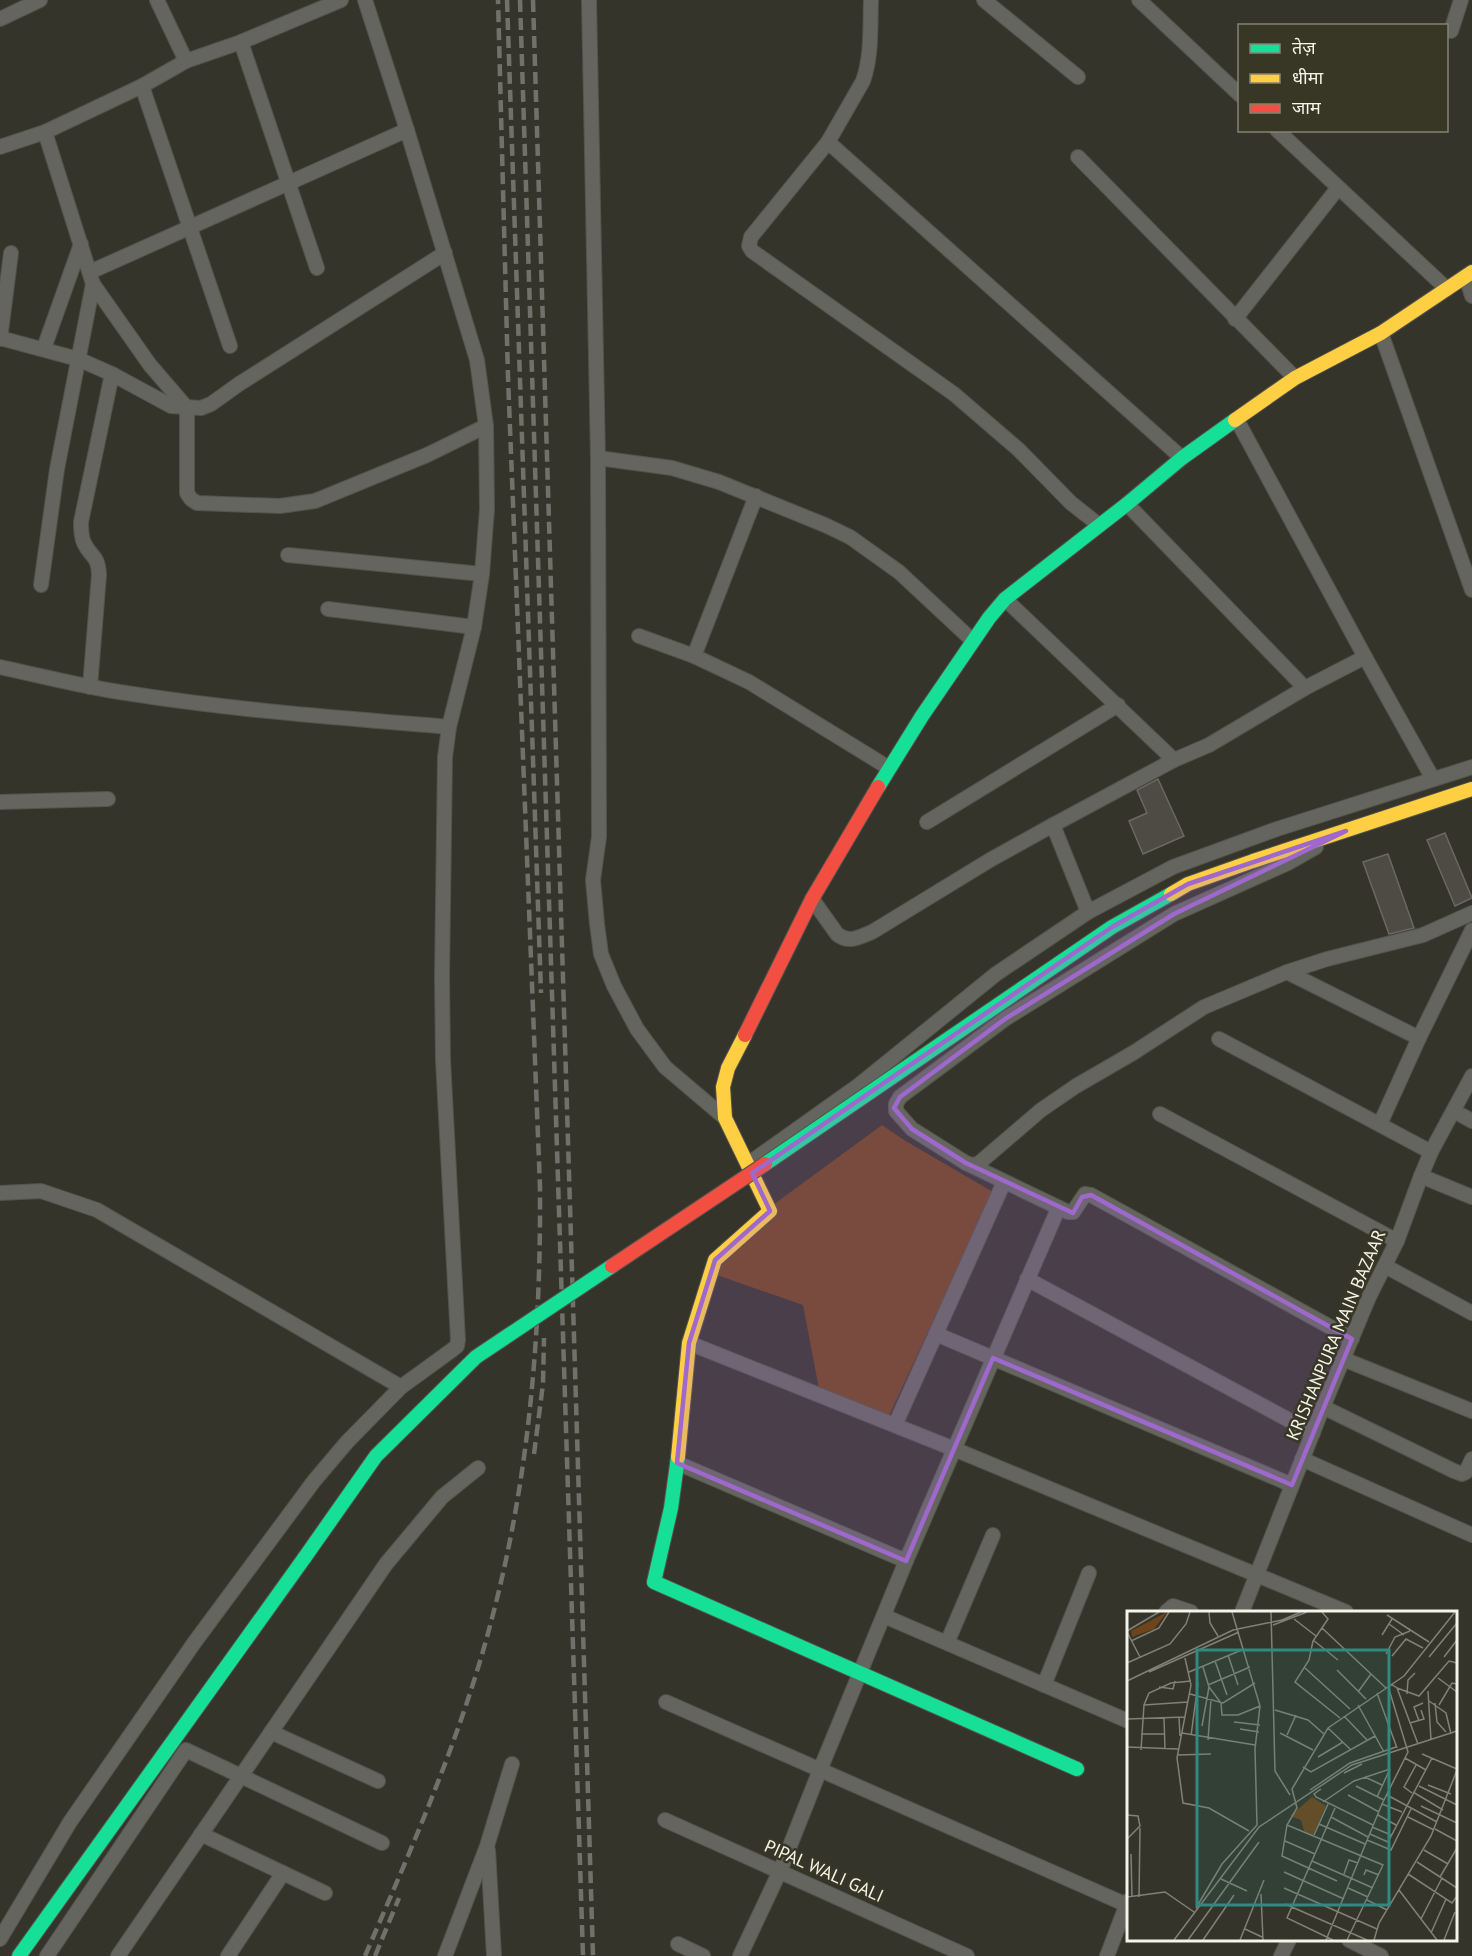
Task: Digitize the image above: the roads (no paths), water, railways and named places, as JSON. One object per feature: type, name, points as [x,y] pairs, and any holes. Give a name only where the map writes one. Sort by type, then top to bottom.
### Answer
[{"type":"street","points":[[0,19],[40,0]]},
{"type":"street","points":[[157,0],[186,61]]},
{"type":"street","points":[[0,147],[45,132],[142,86],[186,61],[241,42],[341,0]]},
{"type":"street","points":[[0,1938],[70,1822],[194,1643],[314,1482],[347,1442],[401,1387],[452,1350],[458,1340],[443,1060],[445,757],[449,727],[474,627],[482,574],[487,509],[486,426],[477,360],[365,0]]},
{"type":"street","points":[[589,0],[598,458],[599,837],[593,880],[602,954],[614,986],[637,1029],[655,1055],[674,1076],[725,1118]]},
{"type":"street","points":[[871,0],[869,52],[866,73],[859,88],[828,142],[751,237],[749,246],[752,251],[954,393],[1019,450],[1071,503],[1099,525]]},
{"type":"street","points":[[984,0],[1078,77]]},
{"type":"street","points":[[1139,0],[1238,94]]},
{"type":"street","points":[[1451,31],[1461,0]]},
{"type":"street","points":[[241,42],[317,267]]},
{"type":"street","points":[[142,86],[230,346]]},
{"type":"street","points":[[91,278],[190,228],[407,130]]},
{"type":"street","points":[[45,132],[91,278],[150,365],[187,408],[187,494],[191,499],[197,503],[280,506],[315,501],[427,454],[486,426]]},
{"type":"street","points":[[1279,132],[1447,289]]},
{"type":"street","points":[[828,142],[1182,458]]},
{"type":"street","points":[[1078,157],[1295,378]]},
{"type":"street","points":[[1235,319],[1338,188]]},
{"type":"street","points":[[44,348],[81,244]]},
{"type":"street","points":[[11,253],[0,339],[44,348],[78,359],[112,374],[165,404],[201,408],[212,404],[239,384],[445,253]]},
{"type":"street","points":[[1077,1768],[654,1582],[671,1508],[689,1343],[715,1260],[770,1211],[725,1118],[723,1087],[728,1068],[812,899],[889,768],[973,641],[1005,599],[1182,458],[1295,378],[1381,333],[1469,275],[1472,296]]},
{"type":"street","points":[[42,585],[57,469],[91,278]]},
{"type":"street","points":[[1381,333],[1472,590]]},
{"type":"street","points":[[90,687],[99,565],[84,543],[81,522],[112,374]]},
{"type":"street","points":[[1237,420],[1433,779]]},
{"type":"street","points":[[598,458],[672,468],[719,482],[825,525],[864,546],[899,572],[973,641]]},
{"type":"street","points":[[694,656],[756,496]]},
{"type":"street","points":[[1127,504],[1305,688]]},
{"type":"street","points":[[288,555],[482,574]]},
{"type":"street","points":[[1005,599],[1174,760]]},
{"type":"street","points":[[328,609],[474,627]]},
{"type":"street","points":[[639,636],[694,656],[774,696],[889,768]]},
{"type":"street","points":[[812,899],[842,938],[855,939],[873,932],[990,860],[1174,760],[1209,745],[1305,688],[1365,657]]},
{"type":"street","points":[[0,667],[90,687],[254,710],[449,727]]},
{"type":"street","points":[[927,822],[1118,705]]},
{"type":"street","points":[[748,1164],[859,1085],[996,974],[1088,912],[1173,867],[1277,829],[1472,766]]},
{"type":"street","points":[[19,1956],[376,1456],[476,1358],[729,1189],[1112,927],[1188,884],[1472,789]]},
{"type":"street","points":[[0,802],[108,799]]},
{"type":"street","points":[[1053,825],[1088,912]]},
{"type":"street","points":[[1346,831],[1288,863],[1174,914],[1005,1019],[900,1097],[896,1104],[896,1111],[912,1129],[966,1163],[1058,1209],[1073,1212],[1082,1197],[1091,1195],[1352,1339]]},
{"type":"street","points":[[966,1163],[978,1164],[1041,1110],[1204,1006],[1287,972],[1327,959],[1423,935],[1472,913]]},
{"type":"street","points":[[1380,1124],[1472,930]]},
{"type":"street","points":[[1287,972],[1419,1038]]},
{"type":"street","points":[[1219,1039],[1431,1152]]},
{"type":"street","name":"KRISHANPURA MAIN BAZAAR","points":[[1242,1611],[1323,1407],[1369,1297],[1397,1242],[1431,1152],[1472,1076]]},
{"type":"street","points":[[1454,1111],[1472,1121]]},
{"type":"street","points":[[1160,1114],[1397,1242]]},
{"type":"street","points":[[1421,1176],[1472,1197]]},
{"type":"street","points":[[895,1425],[1004,1182]]},
{"type":"street","points":[[0,1192],[41,1191],[97,1210],[401,1387]]},
{"type":"street","points":[[740,1956],[780,1871],[819,1770],[906,1561],[1058,1209]]},
{"type":"street","points":[[1385,1266],[1472,1313]]},
{"type":"street","points":[[1027,1279],[1313,1433]]},
{"type":"street","points":[[936,1334],[1292,1485]]},
{"type":"street","points":[[689,1343],[954,1449],[1344,1611]]},
{"type":"street","points":[[1343,1359],[1472,1411]]},
{"type":"street","points":[[1323,1407],[1462,1474],[1466,1472],[1472,1459]]},
{"type":"street","points":[[1302,1459],[1472,1535]]},
{"type":"street","points":[[677,1463],[906,1561]]},
{"type":"street","points":[[117,1956],[386,1564],[442,1497],[478,1468]]},
{"type":"street","points":[[947,1643],[993,1535]]},
{"type":"street","points":[[1044,1684],[1089,1572]]},
{"type":"street","points":[[1167,1611],[1173,1606],[1188,1611]]},
{"type":"street","points":[[884,1616],[1044,1684],[1127,1716]]},
{"type":"street","points":[[666,1702],[1127,1903]]},
{"type":"street","points":[[271,1732],[378,1781]]},
{"type":"street","points":[[47,1956],[186,1750],[382,1843]]},
{"type":"street","points":[[445,1956],[487,1846],[512,1764]]},
{"type":"street","name":"PIPAL WALI GALI","points":[[666,1820],[967,1956]]},
{"type":"street","points":[[201,1834],[325,1893]]},
{"type":"street","points":[[487,1846],[494,1956]]},
{"type":"street","points":[[228,1956],[283,1873]]},
{"type":"street","points":[[1107,1956],[1127,1906]]},
{"type":"street","points":[[1281,1956],[1288,1941]]},
{"type":"street","points":[[1351,1941],[1381,1956]]},
{"type":"street","points":[[678,1944],[703,1956]]},
{"type":"railway","points":[[365,1956],[418,1833],[479,1665],[504,1569],[515,1515],[535,1352],[540,1187],[508,377],[498,0]]},
{"type":"railway","points":[[507,0],[541,993]]},
{"type":"railway","points":[[520,0],[583,1956]]},
{"type":"railway","points":[[533,0],[593,1956]]},
{"type":"railway","points":[[534,1454],[543,1384],[544,1338]]},
{"type":"railway","points":[[375,1956],[399,1898]]}]
